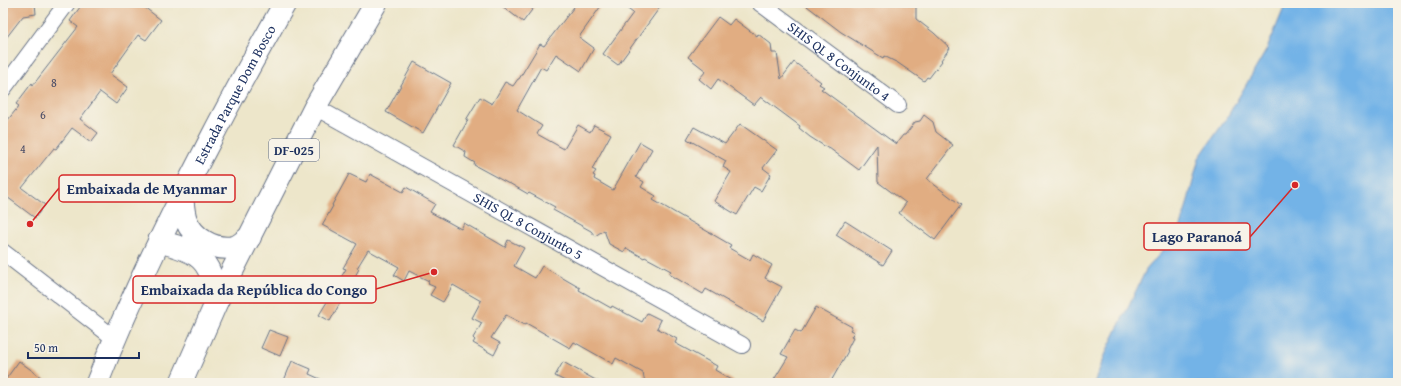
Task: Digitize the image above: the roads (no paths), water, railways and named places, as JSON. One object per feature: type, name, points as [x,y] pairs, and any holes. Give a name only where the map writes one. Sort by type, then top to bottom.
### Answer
[{"type":"main road","name":"Estrada Parque Dom Bosco","points":[[97,383],[114,338],[159,241],[254,57],[285,3]]},
{"type":"main road","name":"DF-025","points":[[181,383],[217,301],[315,107],[376,3]]},
{"type":"main road","points":[[182,195],[185,218],[190,230],[199,238],[222,248],[235,247],[250,237]]},
{"type":"main road","points":[[159,241],[198,256],[207,267],[212,277],[217,301]]},
{"type":"street","points":[[3,89],[67,3]]},
{"type":"street","name":"SHIS QL 8 Conjunto 4","points":[[760,3],[898,105]]},
{"type":"street","name":"SHIS QL 8 Conjunto 5","points":[[315,107],[742,345]]},
{"type":"street","points":[[3,252],[114,338]]},
{"type":"water","points":[[1286,3],[1398,3],[1398,383],[1094,383],[1108,348],[1146,270],[1177,234],[1185,212],[1199,158],[1226,119],[1267,49]]},
{"type":"place","name":"Lago Paranoá","points":[[1295,185]]},
{"type":"place","name":"Embaixada de Myanmar","points":[[30,224]]},
{"type":"place","name":"Embaixada da República do Congo","points":[[434,272]]}]
